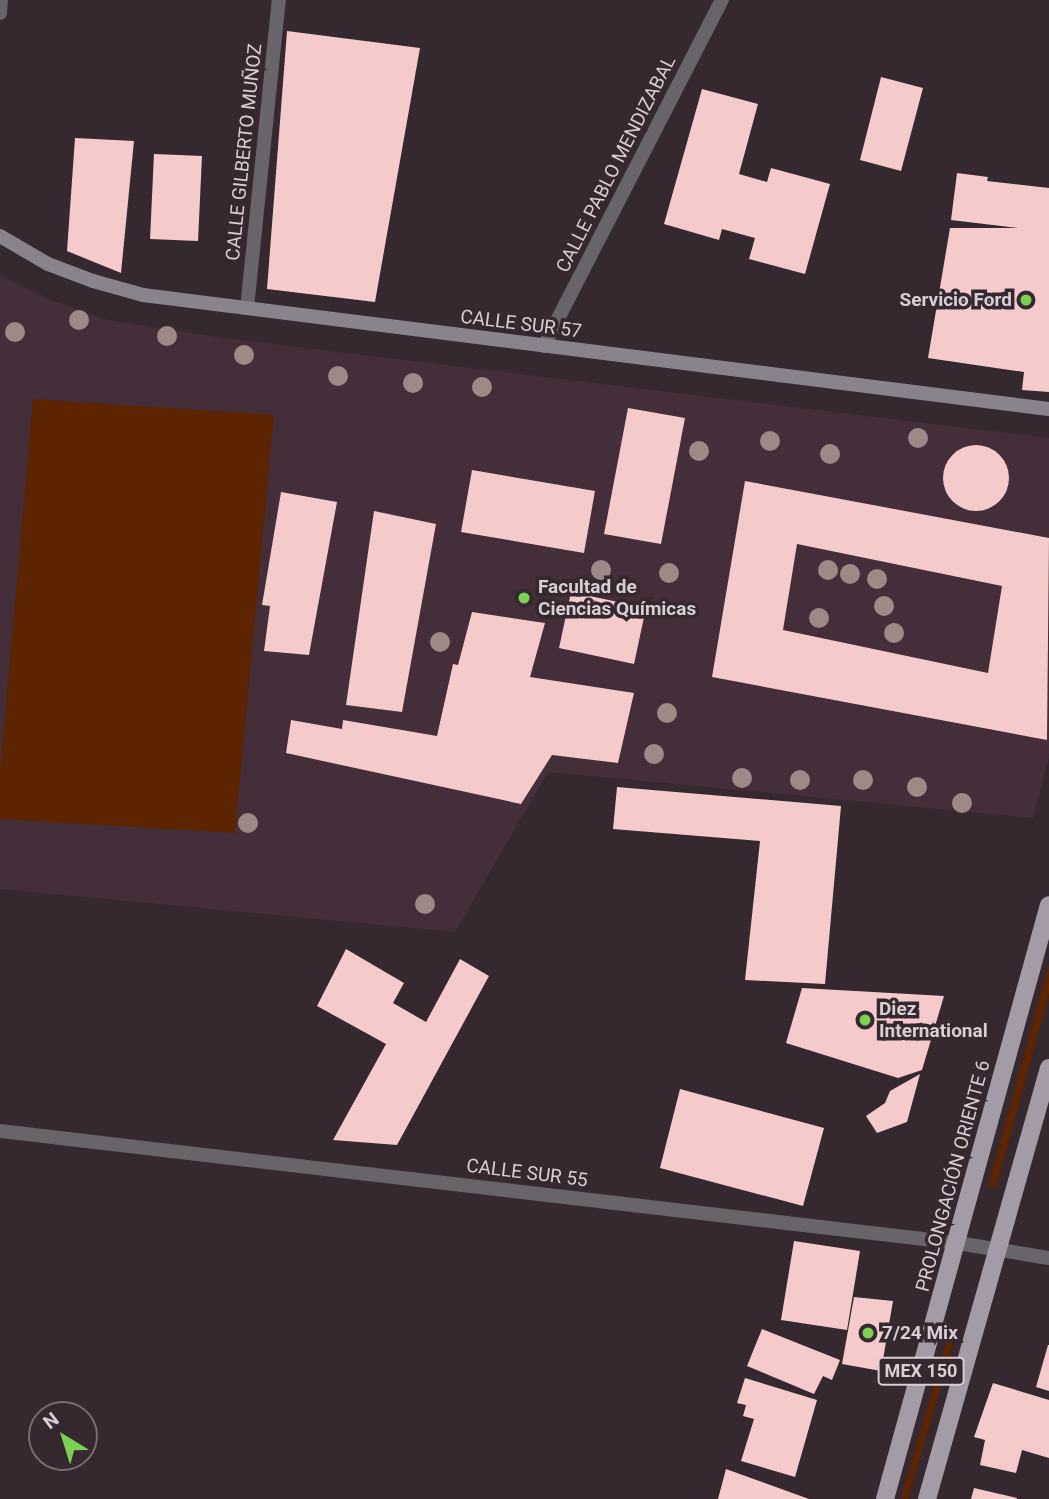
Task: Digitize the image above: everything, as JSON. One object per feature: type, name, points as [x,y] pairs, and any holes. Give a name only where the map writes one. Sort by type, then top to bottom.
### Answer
[{"type":"main road","name":"CALLE SUR 57","points":[[0,236],[48,264],[93,281],[143,295],[1049,409]]},
{"type":"main road","name":"PROLONGACIÓN ORIENTE 6","points":[[885,1499],[958,1243],[1049,905]]},
{"type":"main road","name":"MEX 150","points":[[927,1499],[1049,1068]]},
{"type":"street","points":[[0,13],[1,0]]},
{"type":"street","name":"CALLE GILBERTO MUÑOZ","points":[[247,308],[279,0]]},
{"type":"street","name":"CALLE PABLO MENDIZABAL","points":[[544,346],[722,0]]},
{"type":"street","name":"CALLE SUR 55","points":[[0,1131],[958,1243],[1049,1258]]},
{"type":"shaded area","name":"Facultad de Ciencias Químicas","points":[[0,275],[53,301],[108,320],[224,338],[1049,438],[1049,758],[1033,818],[548,772],[455,932],[0,889]]},
{"type":"shaded area","points":[[33,399],[274,415],[235,833],[0,819],[0,772]]},
{"type":"shaded area","points":[[1049,964],[1049,994],[996,1188],[988,1186]]},
{"type":"shaded area","points":[[951,1326],[958,1328],[908,1499],[901,1499]]},
{"type":"building","points":[[287,31],[420,48],[375,302],[267,289]]},
{"type":"building","points":[[881,77],[923,88],[901,171],[860,160]]},
{"type":"building","points":[[702,89],[758,104],[739,174],[767,182],[771,168],[830,184],[805,274],[749,259],[755,238],[722,229],[719,240],[664,224]]},
{"type":"building","points":[[75,138],[134,141],[121,273],[67,251]]},
{"type":"building","points":[[154,154],[202,156],[198,241],[150,239]]},
{"type":"building","points":[[957,173],[988,177],[987,181],[1049,188],[1049,392],[1022,390],[1024,372],[928,358],[950,228],[1018,228],[951,220]]},
{"type":"building","points":[[628,408],[685,418],[661,544],[604,534]]},
{"type":"building","points":[[976,445],[989,447],[999,455],[1007,465],[1007,491],[999,501],[989,509],[976,511],[963,509],[953,501],[945,491],[943,478],[945,465],[953,455],[963,447]]},
{"type":"building","points":[[472,470],[595,491],[584,553],[461,532]]},
{"type":"building","points":[[745,481],[1049,538],[1047,740],[712,677]],"holes":[[[797,544],[1002,586],[988,673],[783,630]]]},
{"type":"building","points":[[281,492],[337,502],[309,655],[264,651],[270,606],[262,605]]},
{"type":"building","points":[[374,511],[436,524],[402,712],[346,705]]},
{"type":"building","points":[[571,592],[646,608],[634,664],[559,648]]},
{"type":"building","points":[[472,612],[545,623],[530,677],[634,693],[618,763],[552,755],[521,804],[286,753],[291,720],[342,729],[343,720],[437,736],[453,664],[458,665]]},
{"type":"building","points":[[617,787],[841,806],[825,984],[745,980],[760,841],[613,829]]},
{"type":"building","points":[[346,949],[404,983],[393,1003],[426,1022],[460,959],[489,976],[397,1145],[333,1140],[386,1044],[317,1006]]},
{"type":"building","name":"Diez International","points":[[802,988],[944,996],[922,1070],[898,1078],[786,1043]]},
{"type":"building","points":[[920,1074],[907,1122],[877,1133],[866,1116],[885,1103],[890,1091]]},
{"type":"building","points":[[680,1089],[824,1128],[803,1206],[660,1168]]},
{"type":"building","points":[[794,1241],[860,1251],[847,1330],[781,1320]]},
{"type":"building","name":"7/24 Mix","points":[[854,1297],[893,1301],[881,1371],[842,1364]]},
{"type":"building","points":[[762,1329],[840,1360],[832,1380],[823,1376],[814,1394],[747,1366]]},
{"type":"building","points":[[1049,1345],[1049,1391],[1036,1387]]},
{"type":"building","points":[[745,1378],[817,1400],[795,1477],[741,1461],[754,1419],[743,1416],[746,1405],[737,1403]]},
{"type":"building","points":[[993,1383],[1049,1400],[1049,1458],[1022,1450],[1016,1473],[980,1465],[985,1440],[974,1437]]},
{"type":"building","points":[[726,1469],[809,1499],[718,1499]]},
{"type":"building","points":[[974,1488],[1017,1498],[1017,1499],[971,1499]]},
{"type":"place","name":"Servicio Ford","points":[[1026,300]]},
{"type":"place","name":"Facultad de Ciencias Químicas","points":[[524,598]]},
{"type":"place","name":"Diez International","points":[[865,1020]]},
{"type":"place","name":"7/24 Mix","points":[[868,1333]]}]
